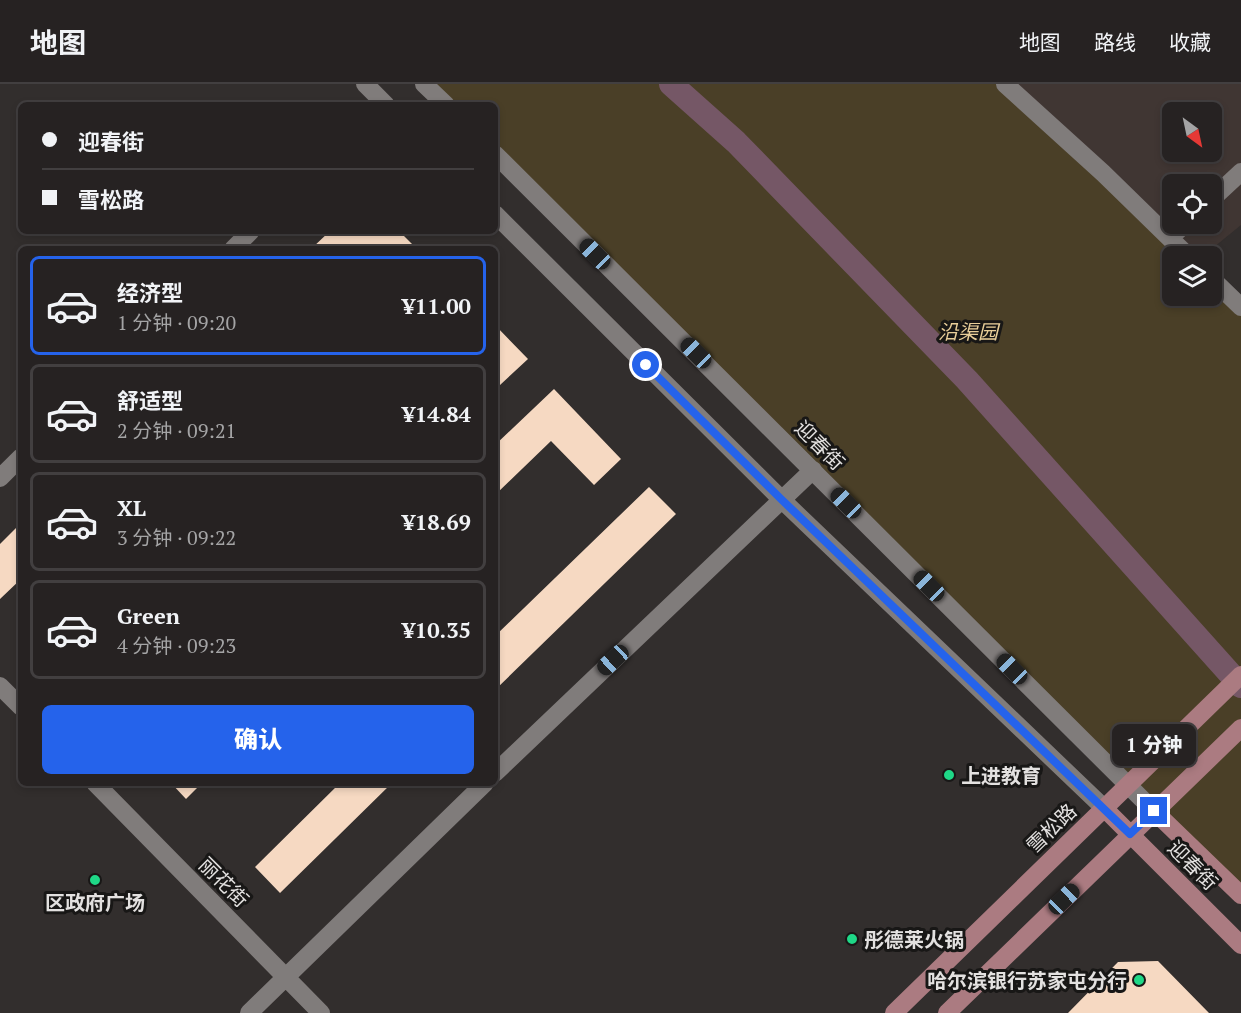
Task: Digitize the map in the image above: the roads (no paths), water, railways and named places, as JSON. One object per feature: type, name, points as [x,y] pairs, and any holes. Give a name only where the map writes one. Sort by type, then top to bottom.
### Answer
[{"type":"main road","name":"雪松路","points":[[894,1013],[1241,675]]},
{"type":"main road","points":[[947,1013],[1239,730]]},
{"type":"main road","name":"迎春街","points":[[1104,808],[1241,945]]},
{"type":"main road","name":"迎春街","points":[[1154,811],[1241,895]]},
{"type":"street","points":[[365,84],[381,102]]},
{"type":"street","points":[[424,84],[443,102]]},
{"type":"street","points":[[1005,84],[1103,173],[1178,246]]},
{"type":"street","name":"迎春街","points":[[498,157],[1154,811]]},
{"type":"street","points":[[1222,190],[1241,172]]},
{"type":"street","name":"迎春街","points":[[498,217],[781,499],[1104,808]]},
{"type":"street","points":[[236,246],[248,234]]},
{"type":"street","points":[[1170,238],[1174,234]]},
{"type":"street","points":[[1222,289],[1241,307]]},
{"type":"street","points":[[0,478],[18,460]]},
{"type":"street","points":[[498,769],[813,470]]},
{"type":"street","points":[[0,686],[18,704]]},
{"type":"street","name":"丽花街","points":[[98,786],[321,1013]]},
{"type":"street","points":[[249,1013],[480,786]]},
{"type":"waterway","points":[[671,84],[736,142],[967,380],[1241,686]]},
{"type":"place","name":"上进教育","points":[[949,775]]},
{"type":"place","name":"区政府广场","points":[[95,880]]},
{"type":"place","name":"彤德莱火锅","points":[[852,939]]},
{"type":"place","name":"哈尔滨银行苏家屯分行","points":[[1139,980]]},
{"type":"park label","name":"沿渠园","points":[[968,331]]}]
